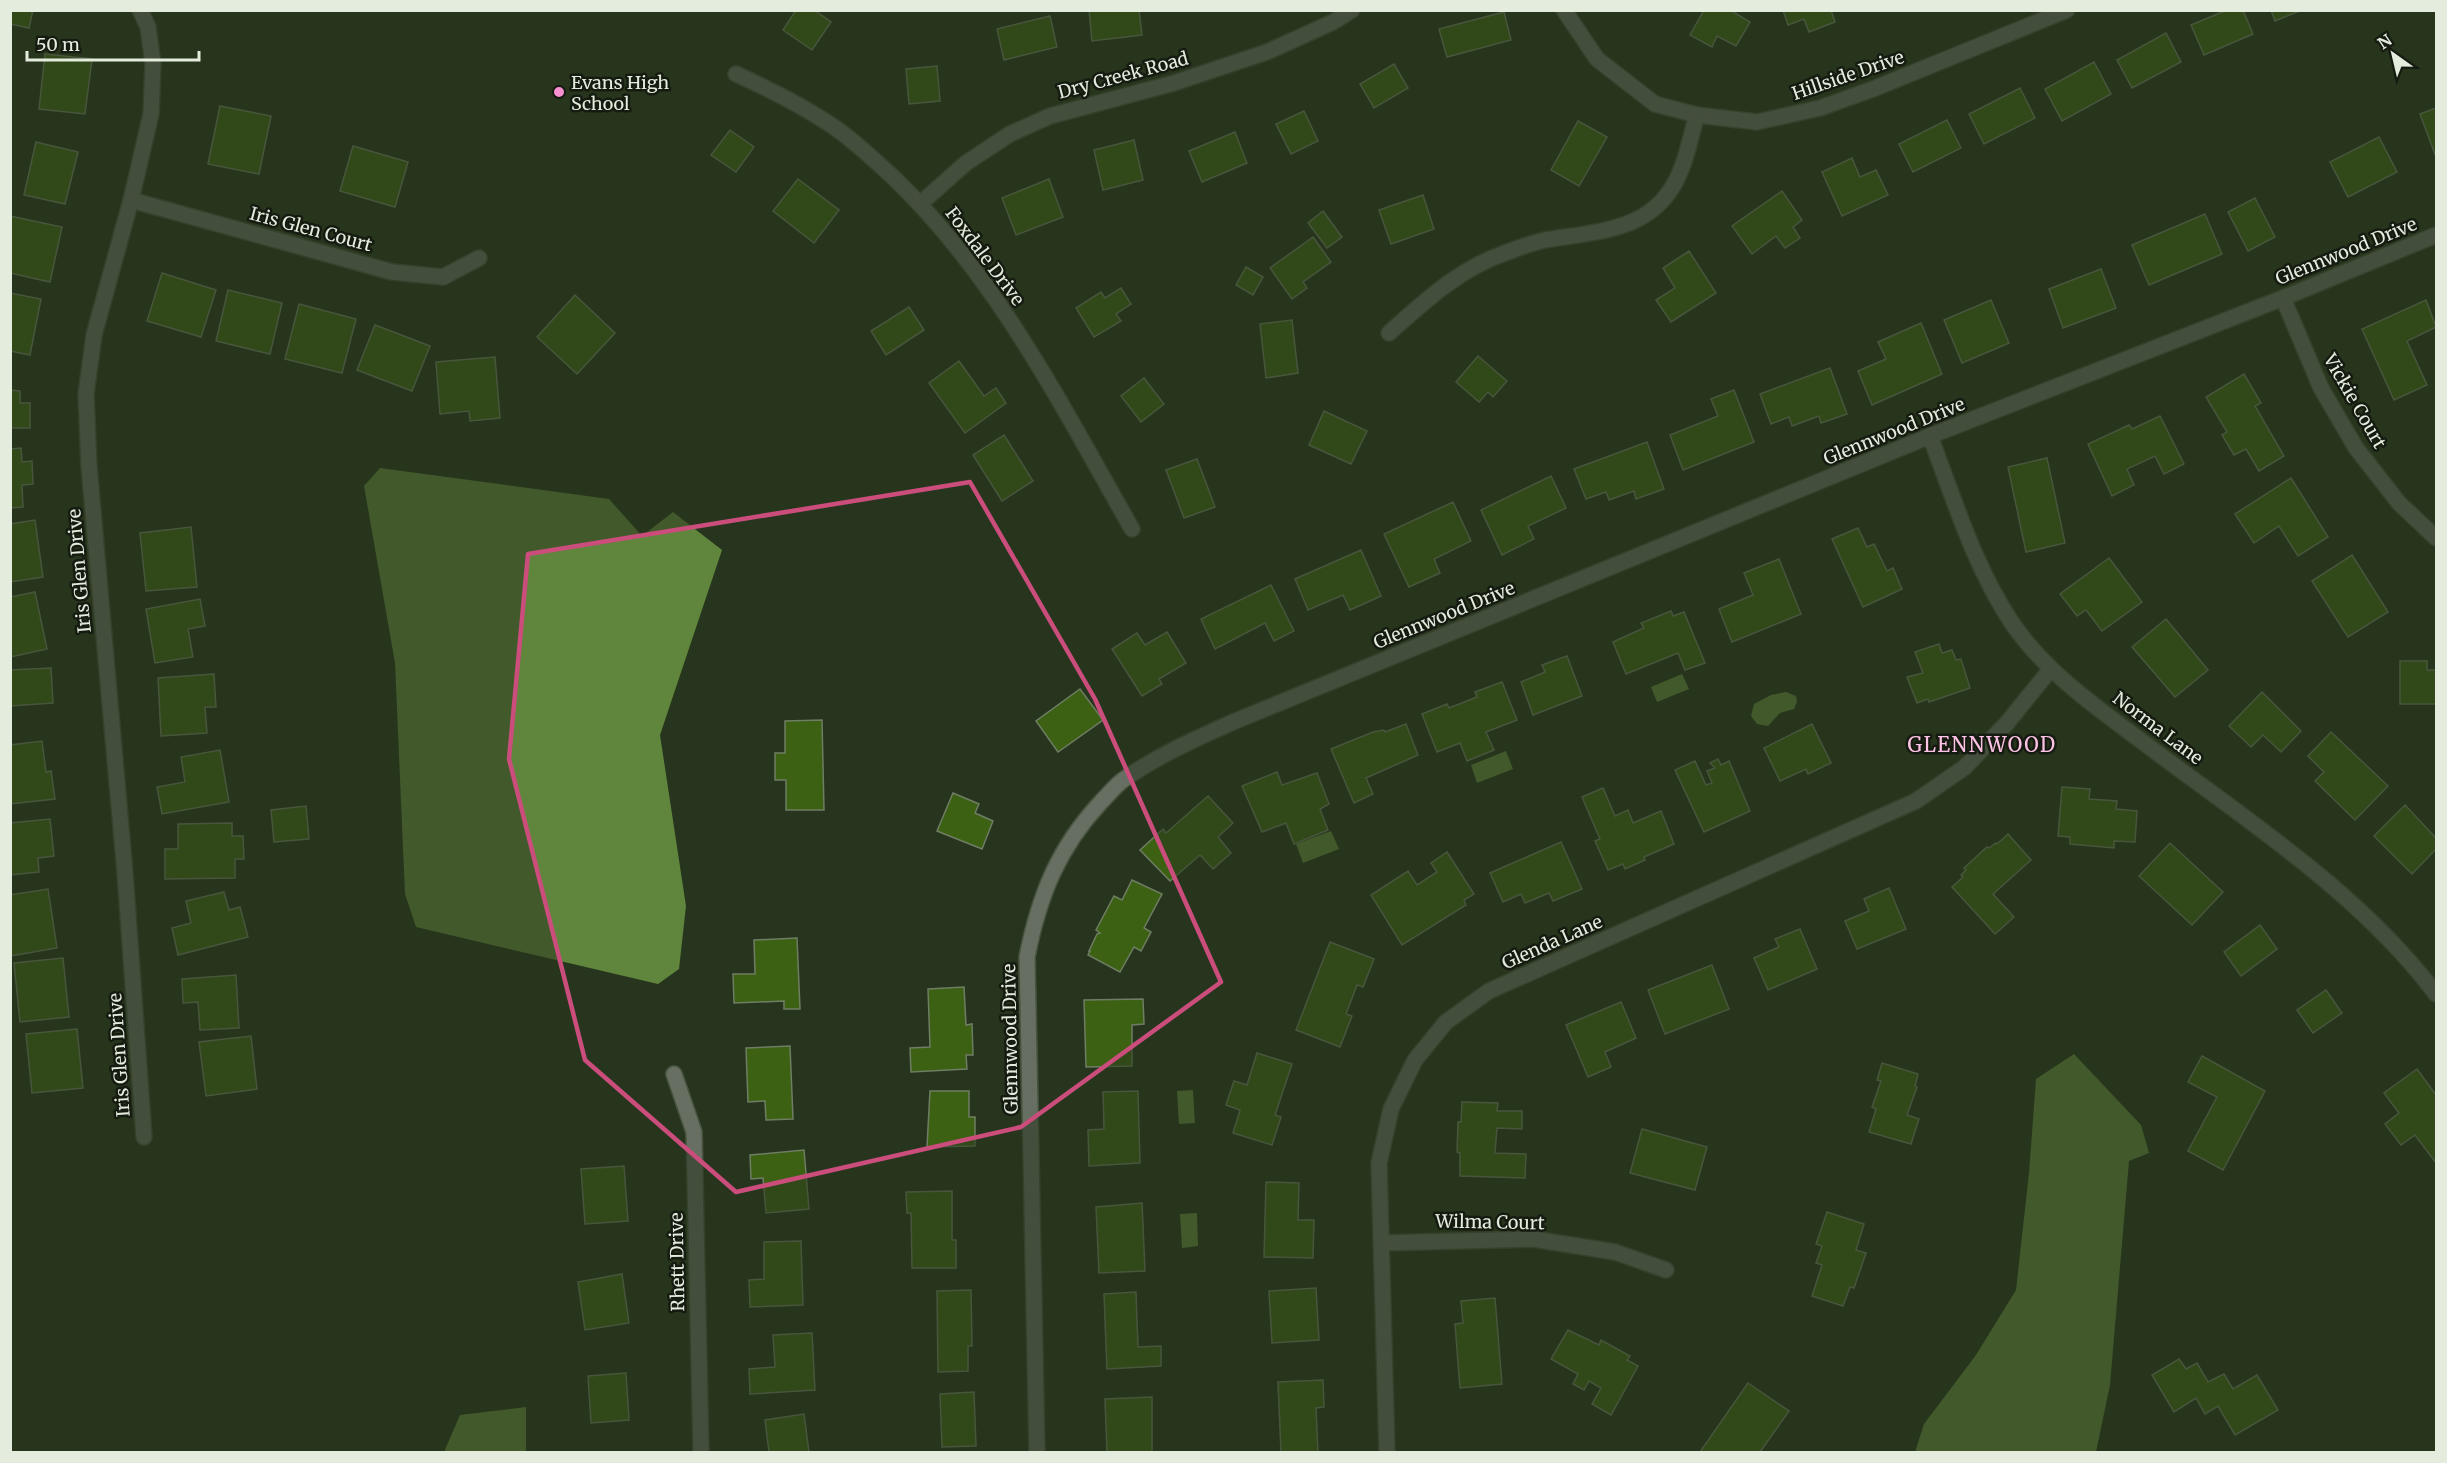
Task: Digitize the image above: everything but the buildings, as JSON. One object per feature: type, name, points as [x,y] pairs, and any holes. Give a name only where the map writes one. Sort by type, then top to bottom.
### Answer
[{"type":"street","name":"Iris Glen Drive","points":[[140,10],[148,27],[153,64],[151,114],[94,335],[86,394],[89,466],[125,873],[144,1137]]},
{"type":"street","name":"Dry Creek Road","points":[[920,204],[975,158],[1010,134],[1050,116],[1174,83],[1267,52],[1333,22],[1352,10]]},
{"type":"street","name":"Hillside Drive","points":[[1564,10],[1597,59],[1655,104],[1697,115],[1757,122],[1820,108],[2012,35],[2067,10]]},
{"type":"street","name":"Foxdale Drive","points":[[736,74],[776,92],[833,126],[876,161],[920,204],[964,254],[1004,310],[1132,529]]},
{"type":"street","points":[[1389,333],[1439,288],[1470,268],[1504,253],[1542,241],[1608,231],[1641,218],[1664,200],[1680,173],[1697,115]]},
{"type":"street","name":"Iris Glen Court","points":[[130,200],[392,272],[443,277],[479,258]]},
{"type":"street","name":"Glennwood Drive","points":[[1037,1452],[1027,957],[1035,916],[1054,867],[1084,820],[1121,781],[1175,748],[1930,436],[2283,298],[2436,235]]},
{"type":"street","name":"Vickie Court","points":[[2283,298],[2321,388],[2356,448],[2399,503],[2436,538]]},
{"type":"street","name":"Norma Lane","points":[[1930,436],[1978,562],[2012,623],[2050,670],[2310,869],[2375,926],[2436,994]]},
{"type":"street","name":"Glenda Lane","points":[[1387,1452],[1379,1163],[1391,1109],[1415,1060],[1446,1022],[1489,992],[1916,801],[1965,767],[2007,723],[2050,670]]},
{"type":"street","name":"Rhett Drive","points":[[674,1074],[694,1132],[701,1452]]},
{"type":"street","name":"Wilma Court","points":[[1381,1243],[1533,1239],[1615,1252],[1666,1270]]},
{"type":"highlighted area","points":[[970,482],[1095,699],[1221,982],[1021,1127],[736,1192],[585,1060],[509,759],[528,554]]},
{"type":"shaded area","points":[[380,468],[609,499],[642,536],[673,512],[722,550],[660,735],[686,906],[679,969],[658,984],[416,927],[405,894],[395,663],[364,486]]},
{"type":"shaded area","points":[[1682,674],[1689,689],[1657,702],[1651,687]]},
{"type":"shaded area","points":[[1786,692],[1796,696],[1797,702],[1794,709],[1780,713],[1768,726],[1757,724],[1751,716],[1754,704],[1771,695]]},
{"type":"shaded area","points":[[1506,751],[1513,769],[1477,783],[1471,765]]},
{"type":"shaded area","points":[[1331,831],[1339,849],[1303,863],[1296,844]]},
{"type":"shaded area","points":[[2074,1054],[2141,1125],[2149,1153],[2129,1161],[2110,1385],[2096,1452],[1915,1452],[1924,1424],[1976,1355],[2016,1290],[2029,1173],[2036,1079]]},
{"type":"shaded area","points":[[1193,1090],[1195,1123],[1179,1124],[1177,1091]]},
{"type":"shaded area","points":[[1197,1213],[1198,1246],[1182,1248],[1180,1214]]},
{"type":"shaded area","points":[[526,1407],[526,1452],[444,1452],[460,1415]]},
{"type":"place","name":"Evans High School","points":[[559,92]]},
{"type":"district","name":"GLENNWOOD","points":[[1982,744]]}]
